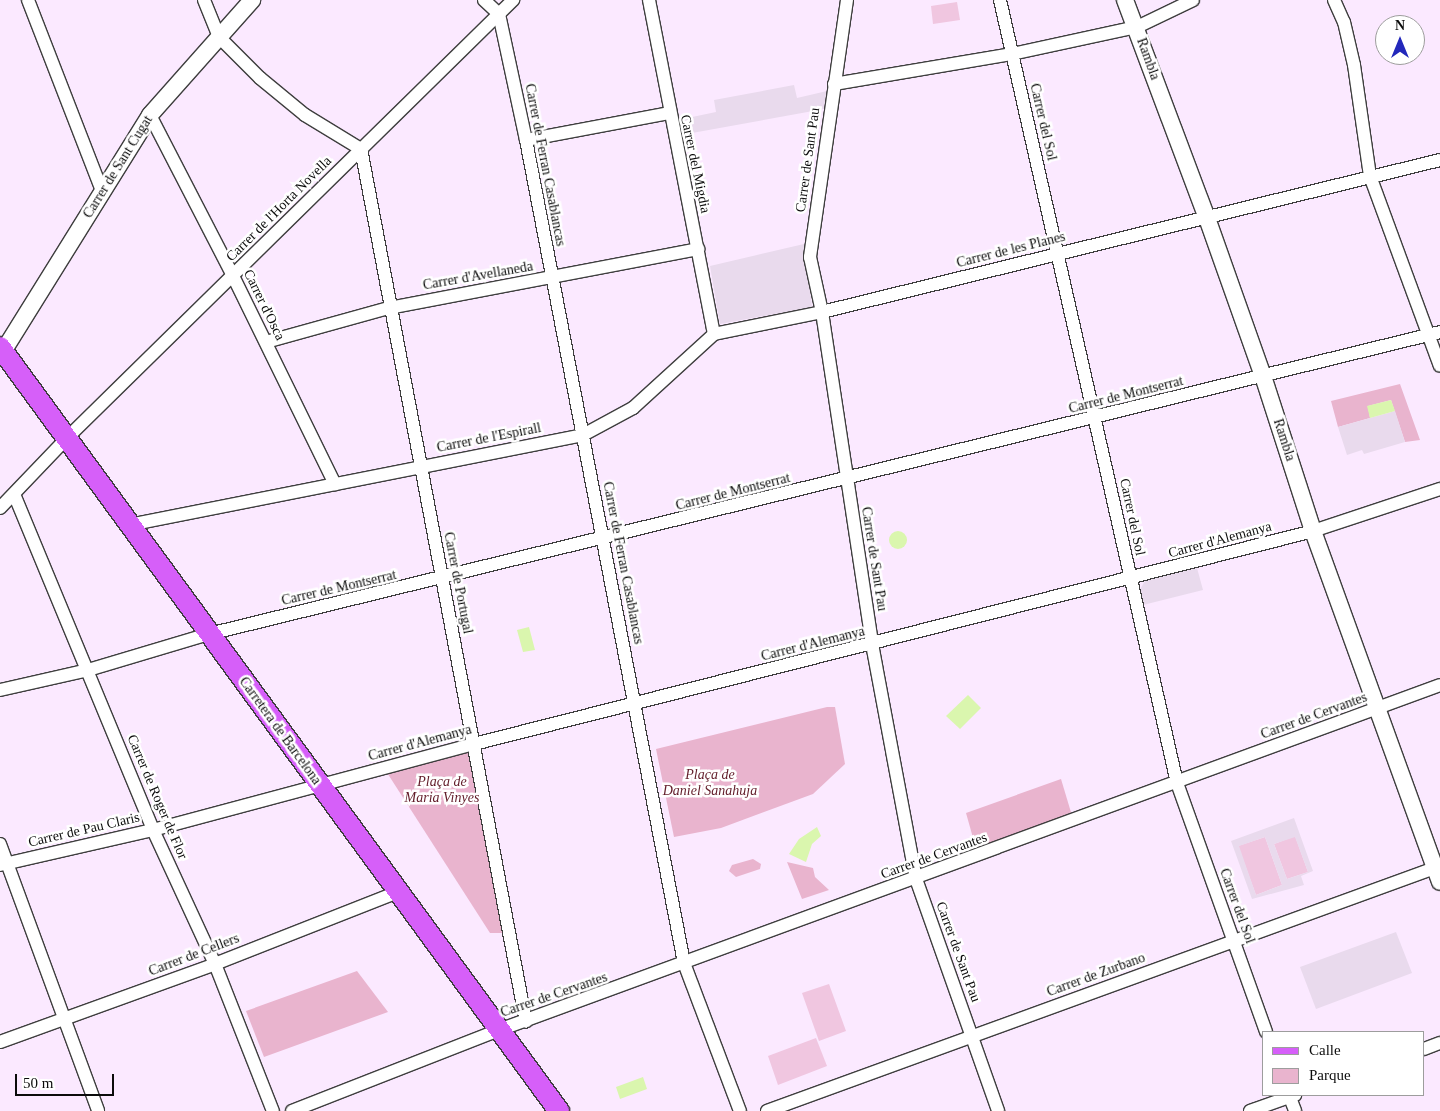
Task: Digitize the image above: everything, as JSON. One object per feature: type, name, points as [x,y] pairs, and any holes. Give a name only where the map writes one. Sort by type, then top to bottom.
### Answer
[{"type":"main road","name":"Carretera de Barcelona","points":[[1,351],[559,1111]]},
{"type":"street","points":[[28,0],[102,191]]},
{"type":"street","points":[[204,0],[219,37],[260,78],[305,115],[361,149]]},
{"type":"street","name":"Carrer de Sant Cugat","points":[[1,351],[150,115],[252,0]]},
{"type":"street","points":[[484,0],[498,14]]},
{"type":"street","name":"Carrer de l'Horta Novella","points":[[0,508],[66,439],[512,0]]},
{"type":"street","name":"Carrer del Migdia","points":[[648,0],[714,334]]},
{"type":"street","name":"Carrer de Sant Pau","points":[[847,0],[810,257],[822,312],[872,644],[916,879],[998,1111]]},
{"type":"street","name":"Carrer del Sol","points":[[1000,0],[1059,254],[1177,783],[1266,1031]]},
{"type":"street","name":"Rambla","points":[[1125,0],[1137,27],[1207,218],[1263,376],[1313,531],[1438,872]]},
{"type":"street","points":[[834,84],[1012,54],[1137,27],[1193,0]]},
{"type":"street","points":[[1334,0],[1344,22],[1354,65],[1370,176],[1434,333],[1440,366]]},
{"type":"street","name":"Carrer de Ferran Casablancas","points":[[498,14],[526,140],[684,964],[740,1111]]},
{"type":"street","points":[[526,140],[669,113]]},
{"type":"street","name":"Carrer d'Osca","points":[[150,115],[233,276],[335,484]]},
{"type":"street","name":"Carrer de Portugal","points":[[361,149],[389,308],[421,466],[526,1022]]},
{"type":"street","name":"Carrer de les Planes","points":[[822,312],[1440,160]]},
{"type":"street","name":"Carrer d'Avellaneda","points":[[266,342],[389,308],[698,249]]},
{"type":"street","points":[[714,334],[822,312]]},
{"type":"street","name":"Carrer de Montserrat","points":[[0,690],[88,670],[209,634],[442,579],[1434,333]]},
{"type":"street","name":"Carrer de l'Espirall","points":[[129,525],[583,434],[633,408],[714,334]]},
{"type":"street","name":"Carrer d'Alemanya","points":[[320,785],[474,744],[1313,531],[1440,489]]},
{"type":"street","name":"Carrer de Roger de Flor","points":[[14,494],[153,830],[214,964],[273,1111]]},
{"type":"street","name":"Carrer de Cervantes","points":[[292,1111],[499,1030],[526,1022],[1440,685]]},
{"type":"street","name":"Carrer de Pau Claris","points":[[3,864],[153,830],[320,785]]},
{"type":"street","points":[[0,844],[3,864],[98,1111]]},
{"type":"street","name":"Carrer de Zurbano","points":[[767,1111],[1233,942],[1438,872]]},
{"type":"street","name":"Carrer de Cellers","points":[[0,1042],[214,964],[398,892]]},
{"type":"street","points":[[1425,1049],[1440,1043]]},
{"type":"street","points":[[1250,1111],[1288,1096]]},
{"type":"street","points":[[1291,1096],[1295,1111]]},
{"type":"green space","points":[[1400,384],[1420,440],[1405,442],[1391,400],[1368,406],[1370,418],[1338,427],[1331,401]]},
{"type":"green space","name":"Plaça de Daniel Sanahuja","points":[[827,707],[835,707],[845,764],[813,794],[721,828],[674,837],[656,749]]},
{"type":"green space","name":"Plaça de Maria Vinyes","points":[[471,744],[509,933],[490,933],[384,768]]},
{"type":"green space","points":[[1061,779],[1073,819],[977,852],[966,813]]},
{"type":"green space","points":[[753,859],[761,864],[760,869],[736,877],[729,871],[732,865]]},
{"type":"green space","points":[[787,862],[813,868],[815,877],[829,890],[802,899]]},
{"type":"green space","points":[[357,971],[388,1012],[264,1057],[246,1011]]},
{"type":"shaded area","points":[[957,2],[960,20],[933,24],[931,6]]},
{"type":"shaded area","points":[[794,85],[797,98],[827,91],[824,109],[681,135],[678,120],[716,112],[714,100]]},
{"type":"shaded area","points":[[804,244],[812,307],[720,324],[710,266]]},
{"type":"shaded area","points":[[1391,400],[1395,411],[1370,418],[1367,406]]},
{"type":"shaded area","points":[[1395,411],[1405,442],[1364,454],[1362,450],[1347,455],[1338,427]]},
{"type":"shaded area","points":[[898,531],[904,534],[907,540],[904,546],[898,549],[892,546],[889,540],[892,534]]},
{"type":"shaded area","points":[[1197,568],[1203,590],[1143,605],[1139,591],[1145,581]]},
{"type":"shaded area","points":[[529,627],[535,650],[523,652],[517,630]]},
{"type":"shaded area","points":[[968,695],[981,708],[960,729],[946,716]]},
{"type":"shaded area","points":[[1294,818],[1313,871],[1301,876],[1304,885],[1252,899],[1231,841]],"holes":[[[1265,837],[1282,885],[1256,895],[1239,846]],[[1295,837],[1308,872],[1287,879],[1274,844]]]},
{"type":"shaded area","points":[[817,827],[821,836],[812,844],[806,862],[789,854],[799,839]]},
{"type":"shaded area","points":[[1295,836],[1308,872],[1287,879],[1274,844]]},
{"type":"shaded area","points":[[1265,837],[1282,885],[1256,895],[1238,846]]},
{"type":"shaded area","points":[[1396,932],[1412,973],[1316,1009],[1300,967]]},
{"type":"shaded area","points":[[829,984],[846,1031],[819,1041],[802,993]]},
{"type":"shaded area","points":[[816,1038],[827,1066],[778,1085],[768,1056]]},
{"type":"shaded area","points":[[643,1077],[647,1089],[620,1099],[616,1087]]}]
